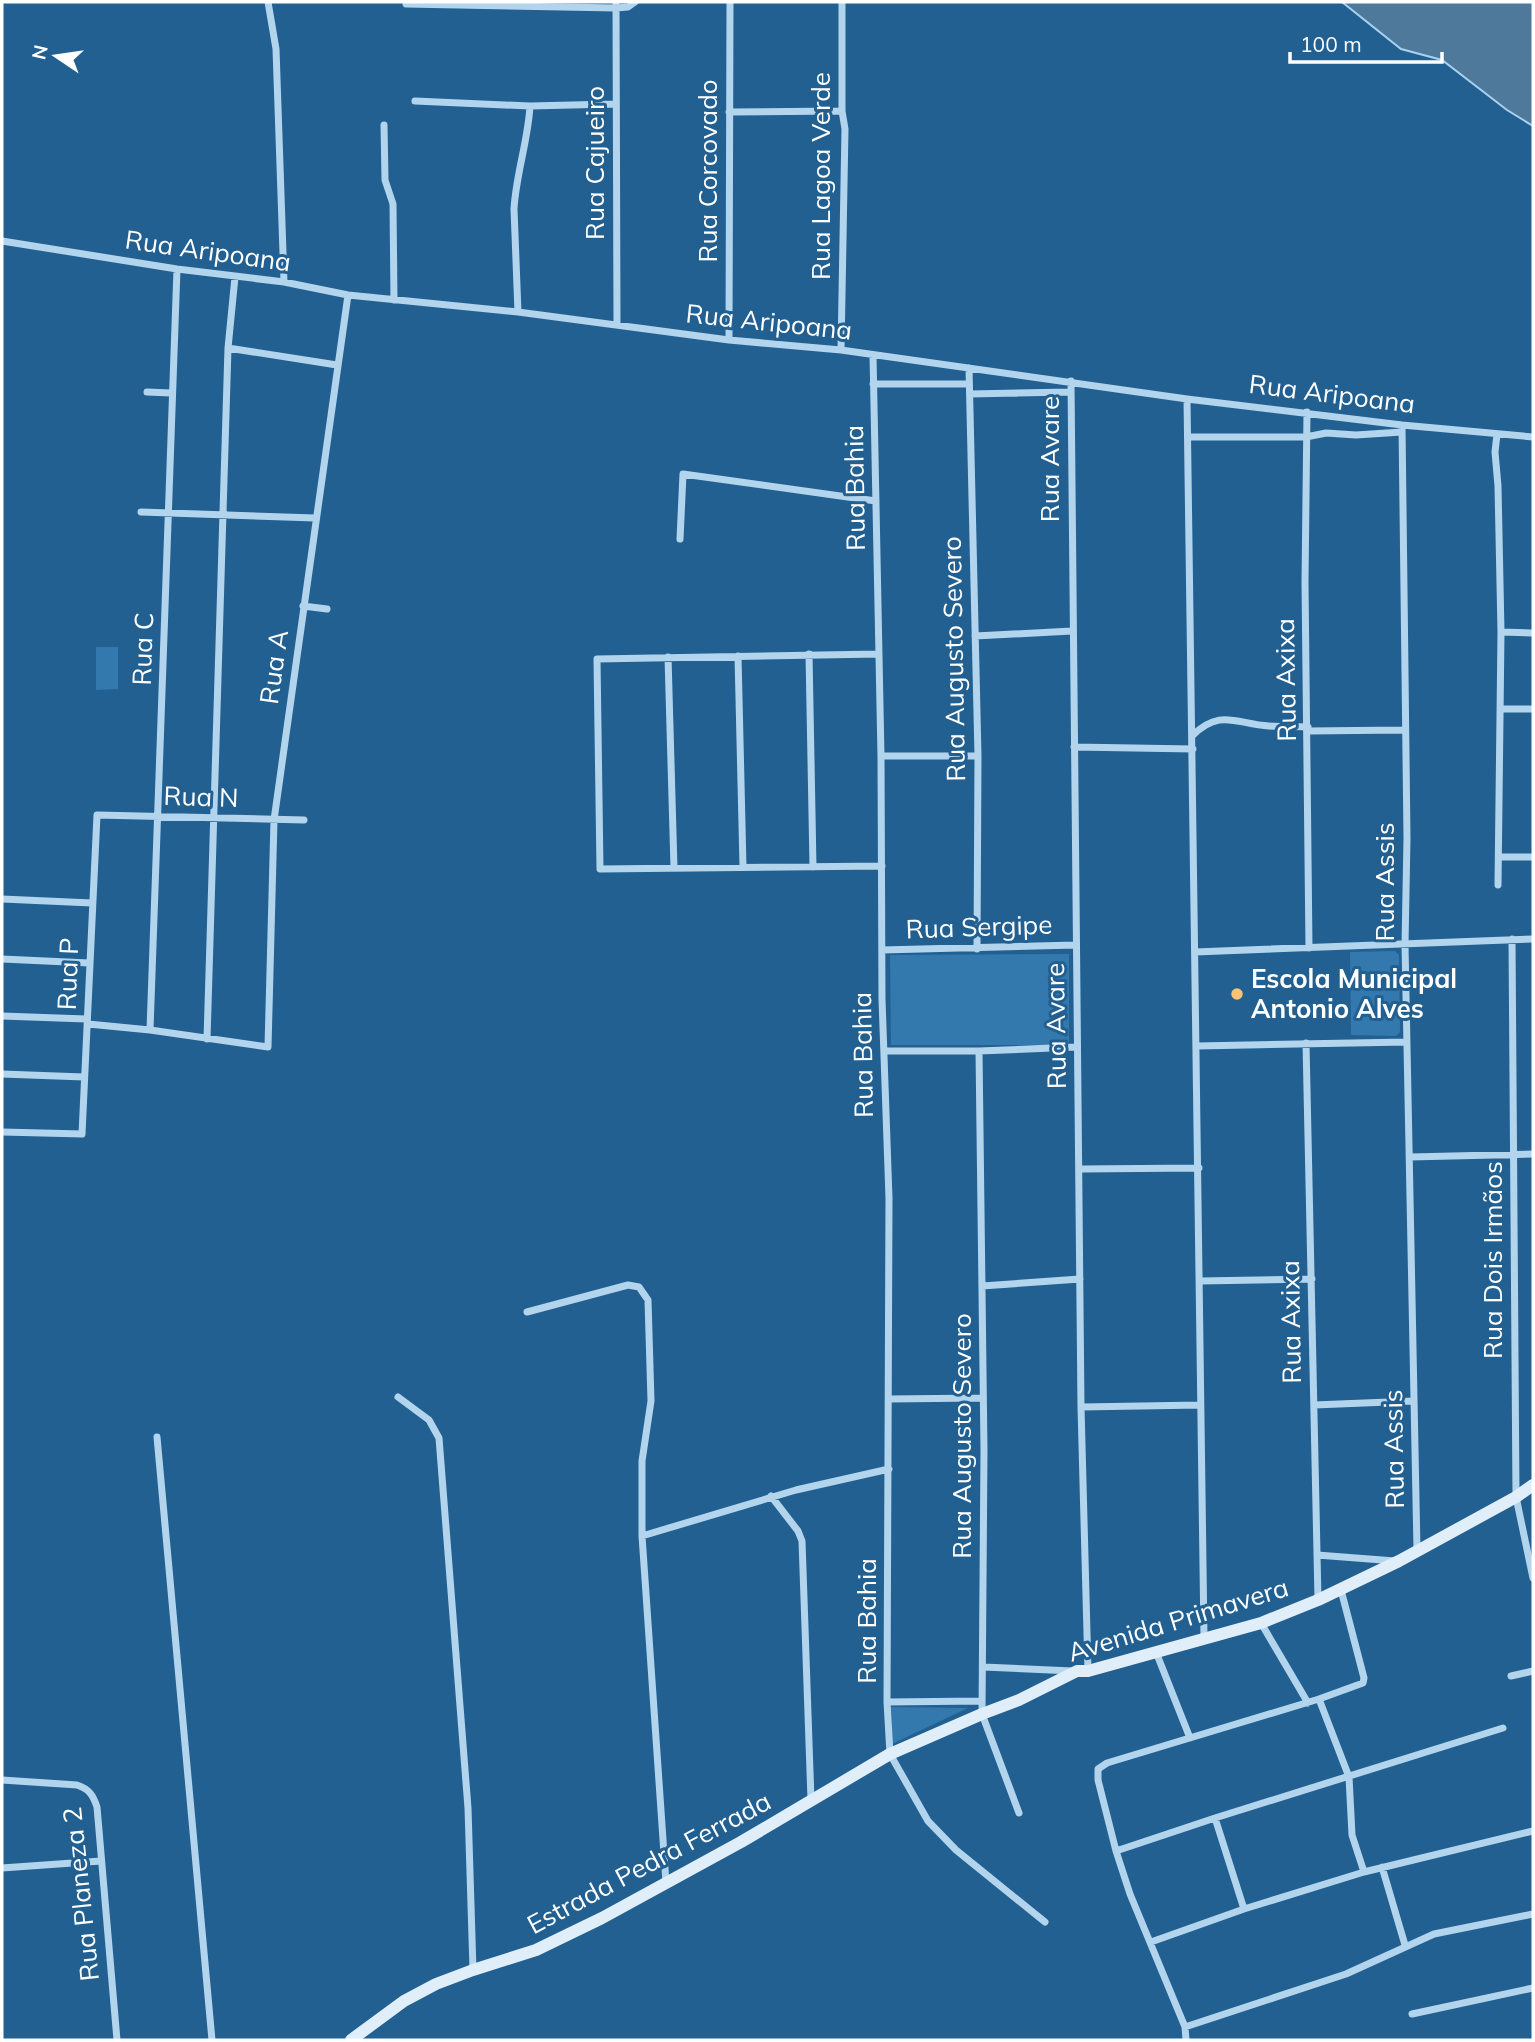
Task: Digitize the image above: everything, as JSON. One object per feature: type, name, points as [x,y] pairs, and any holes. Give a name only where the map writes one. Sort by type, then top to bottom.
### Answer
[{"type":"street","points":[[268,2],[276,49],[284,282]]},
{"type":"street","points":[[406,4],[628,7],[635,2]]},
{"type":"street","name":"Rua Corcovado","points":[[729,340],[730,2]]},
{"type":"street","name":"Rua Lagoa Verde","points":[[841,350],[845,129],[842,111],[842,2]]},
{"type":"street","name":"Rua Cajueiro","points":[[616,5],[617,324]]},
{"type":"street","points":[[415,101],[530,106],[615,104]]},
{"type":"street","points":[[519,312],[514,209],[530,106]]},
{"type":"street","points":[[729,112],[842,111]]},
{"type":"street","points":[[384,125],[385,180],[393,204],[394,300]]},
{"type":"street","name":"Rua Aripoana","points":[[2,241],[177,269],[284,282],[348,295],[519,312],[729,340],[841,350],[1187,399],[1307,412],[1402,428],[1533,437]]},
{"type":"street","name":"Rua C","points":[[150,1030],[177,269]]},
{"type":"street","points":[[2,1016],[87,1022],[207,1039],[228,348],[235,277]]},
{"type":"street","name":"Rua A","points":[[207,1039],[268,1047],[274,820],[348,295]]},
{"type":"street","points":[[228,348],[337,365]]},
{"type":"street","name":"Rua Bahia","points":[[873,355],[884,1051],[889,1198],[887,1702],[890,1754]]},
{"type":"street","name":"Rua Augusto Severo","points":[[969,368],[978,756],[977,949]]},
{"type":"street","name":"Rua Avare","points":[[1071,381],[1080,1169],[1082,1671]]},
{"type":"street","points":[[873,384],[968,384]]},
{"type":"street","points":[[148,392],[171,393]]},
{"type":"street","points":[[970,394],[1070,392]]},
{"type":"street","points":[[1187,399],[1204,1638]]},
{"type":"street","name":"Rua Axixa","points":[[1307,412],[1309,948]]},
{"type":"street","points":[[1188,437],[1306,437],[1326,433],[1356,435],[1402,428]]},
{"type":"street","name":"Rua Assis","points":[[1402,428],[1407,838],[1406,1042],[1417,1550]]},
{"type":"street","points":[[1497,434],[1495,452],[1501,632],[1498,885]]},
{"type":"street","points":[[680,539],[683,474],[876,501]]},
{"type":"street","points":[[141,512],[315,518]]},
{"type":"street","points":[[303,606],[327,609]]},
{"type":"street","points":[[975,636],[1072,631]]},
{"type":"street","points":[[1501,632],[1533,633]]},
{"type":"street","points":[[809,654],[813,867]]},
{"type":"street","points":[[879,654],[597,659],[600,869],[882,866]]},
{"type":"street","points":[[738,656],[743,867]]},
{"type":"street","points":[[668,657],[674,868]]},
{"type":"street","points":[[1500,709],[1533,709]]},
{"type":"street","points":[[1192,736],[1206,723],[1221,719],[1308,729],[1404,730]]},
{"type":"street","points":[[1074,747],[1192,749]]},
{"type":"street","points":[[881,756],[978,756]]},
{"type":"street","name":"Rua N","points":[[97,815],[304,820]]},
{"type":"street","name":"Rua P","points":[[2,1132],[82,1134],[97,815]]},
{"type":"street","points":[[1499,858],[1533,857]]},
{"type":"street","points":[[2,900],[92,903]]},
{"type":"street","name":"Rua Dois Irmãos","points":[[1512,939],[1516,1497],[1533,1578]]},
{"type":"street","points":[[1195,952],[1533,939]]},
{"type":"street","name":"Rua Sergipe","points":[[883,950],[1076,945]]},
{"type":"street","points":[[2,959],[89,963]]},
{"type":"street","points":[[1197,1046],[1406,1042]]},
{"type":"street","name":"Rua Axixa","points":[[1306,1043],[1318,1601]]},
{"type":"street","points":[[884,1051],[1077,1047]]},
{"type":"street","name":"Rua Augusto Severo","points":[[979,1051],[983,1398],[982,1707],[1019,1813]]},
{"type":"street","points":[[2,1074],[85,1077]]},
{"type":"street","points":[[1410,1157],[1533,1154]]},
{"type":"street","points":[[1080,1169],[1199,1168]]},
{"type":"street","points":[[982,1286],[1080,1279]]},
{"type":"street","points":[[1200,1281],[1312,1279]]},
{"type":"street","points":[[527,1312],[624,1285],[634,1285],[644,1291],[650,1311],[651,1401],[642,1461],[642,1536],[666,1884]]},
{"type":"street","points":[[398,1397],[429,1420],[439,1438],[468,1808],[472,1970]]},
{"type":"street","points":[[889,1399],[983,1398]]},
{"type":"street","points":[[1314,1405],[1414,1401]]},
{"type":"street","points":[[1081,1407],[1200,1405]]},
{"type":"street","points":[[157,1437],[212,2040]]},
{"type":"street","points":[[642,1536],[771,1496],[889,1469]]},
{"type":"street","name":"Avenida Primavera","points":[[890,1754],[982,1707],[1019,1700],[1082,1671],[1261,1623],[1318,1601],[1399,1561],[1533,1485]]},
{"type":"street","points":[[771,1496],[803,1541],[811,1801]]},
{"type":"street","points":[[1317,1555],[1399,1561]]},
{"type":"street","points":[[1186,2040],[1185,2027],[1130,1894],[1116,1851],[1098,1780],[1098,1769],[1107,1763],[1308,1703],[1360,1684],[1364,1681],[1341,1590]]},
{"type":"street","points":[[1261,1623],[1308,1703]]},
{"type":"street","points":[[1156,1651],[1190,1738]]},
{"type":"street","points":[[984,1667],[1082,1671]]},
{"type":"street","points":[[1511,1676],[1533,1671]]},
{"type":"street","points":[[1319,1699],[1349,1777],[1352,1835],[1364,1872]]},
{"type":"street","points":[[887,1702],[982,1707]]},
{"type":"street","points":[[1116,1851],[1503,1728]]},
{"type":"street","points":[[890,1754],[928,1821],[944,1840],[1045,1922]]},
{"type":"street","name":"Estrada Pedra Ferrada","points":[[357,2038],[404,2001],[472,1970],[536,1950],[666,1884],[890,1754]]},
{"type":"street","name":"Rua Planeza 2","points":[[2,1780],[77,1785],[92,1794],[97,1807],[117,2040]]},
{"type":"street","points":[[1215,1818],[1244,1909]]},
{"type":"street","points":[[1151,1942],[1244,1909],[1364,1872],[1533,1830]]},
{"type":"street","points":[[2,1868],[101,1861]]},
{"type":"street","points":[[1382,1867],[1405,1945]]},
{"type":"street","points":[[1185,2027],[1346,1974],[1405,1945],[1448,1930],[1533,1914]]},
{"type":"street","points":[[1412,2014],[1533,1988]]},
{"type":"shaded area","points":[[1342,2],[1533,2],[1533,126],[1507,110],[1442,60],[1401,49]]},
{"type":"shaded area","points":[[96,647],[118,647],[118,689],[96,690]]},
{"type":"shaded area","points":[[1395,951],[1399,955],[1400,1032],[1396,1036],[1351,1035],[1350,952]]},
{"type":"shaded area","points":[[1069,954],[1069,1045],[891,1045],[890,955]]},
{"type":"shaded area","points":[[891,1707],[968,1708],[892,1744]]},
{"type":"place","name":"Escola Municipal Antonio Alves","points":[[1237,994]]}]
